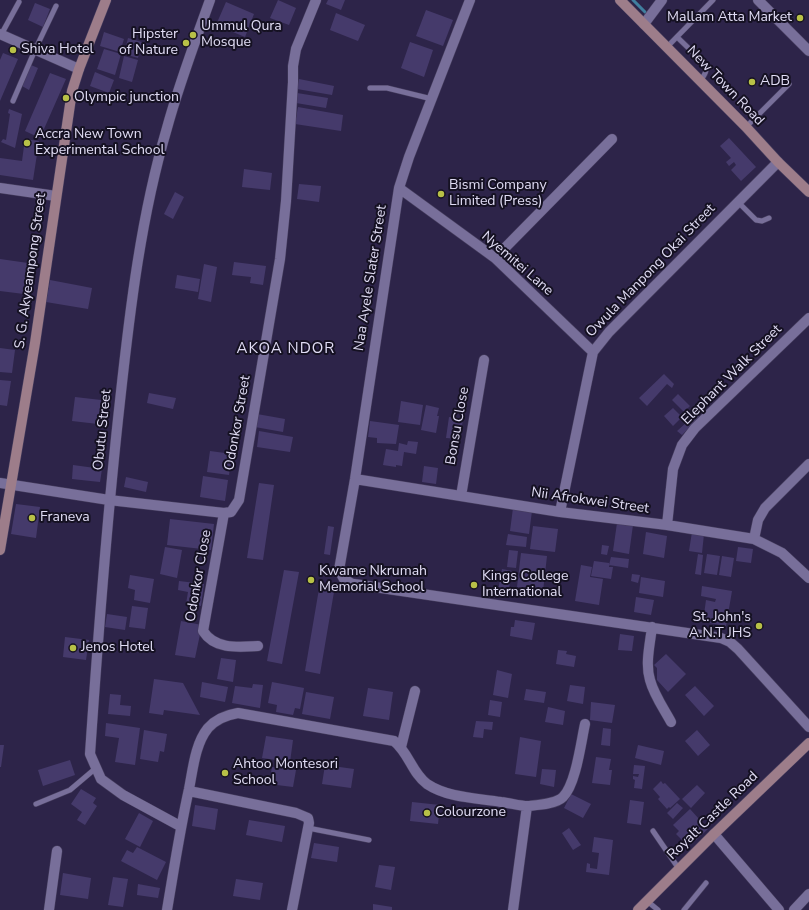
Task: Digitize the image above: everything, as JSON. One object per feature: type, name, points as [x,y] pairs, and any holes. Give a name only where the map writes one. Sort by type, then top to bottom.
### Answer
[{"type":"street","name":"S. G. Akyeampong Street","points":[[0,550],[35,343],[70,100],[79,69],[106,0]]},
{"type":"street","name":"Obutu Street","points":[[180,826],[123,795],[101,778],[90,754],[109,500],[125,353],[141,243],[166,128],[191,51],[210,0]]},
{"type":"street","name":"Odonkor Street","points":[[224,513],[231,512],[239,500],[280,259],[286,193],[293,66],[296,49],[316,0]]},
{"type":"street","name":"Naa Ayele Slater Street","points":[[470,0],[409,157],[399,188],[355,479],[339,570],[344,579],[354,585],[652,627]]},
{"type":"street","name":"New Town Road","points":[[620,0],[809,192]]},
{"type":"street","points":[[644,24],[662,0]]},
{"type":"street","points":[[758,0],[809,51]]},
{"type":"street","points":[[0,36],[79,69]]},
{"type":"street","points":[[495,258],[612,139]]},
{"type":"street","name":"Owula Manpong Okai Street","points":[[560,512],[593,352],[609,332],[778,162]]},
{"type":"street","points":[[0,188],[56,196]]},
{"type":"street","name":"Nyemitei Lane","points":[[399,188],[495,258],[593,352]]},
{"type":"street","name":"Elephant Walk Street","points":[[667,525],[673,469],[682,445],[695,428],[809,318]]},
{"type":"street","name":"Bonsu Close","points":[[460,496],[484,360]]},
{"type":"street","points":[[754,539],[758,520],[765,508],[809,464]]},
{"type":"street","name":"Nii Afrokwei Street","points":[[355,479],[560,512],[667,525],[754,539],[782,553],[809,578]]},
{"type":"street","points":[[0,483],[109,500],[224,513]]},
{"type":"street","name":"Odonkor Close","points":[[224,513],[203,631],[206,636],[226,646],[258,646]]},
{"type":"street","points":[[671,722],[652,689],[649,679],[648,667],[652,627],[721,638],[730,642],[809,727]]},
{"type":"street","points":[[401,747],[415,691]]},
{"type":"street","points":[[167,910],[180,826],[201,740],[208,728],[226,715],[238,713],[394,741],[401,747],[418,776],[427,784],[438,790],[451,794],[527,806],[555,802],[569,789],[573,779],[585,724]]},
{"type":"street","name":"Royalt Castle Road","points":[[638,910],[678,869],[809,743]]},
{"type":"street","points":[[188,791],[304,815],[308,818],[309,823],[292,910]]},
{"type":"street","points":[[513,910],[527,806]]},
{"type":"street","points":[[714,834],[779,910]]},
{"type":"street","points":[[49,910],[58,852]]},
{"type":"street","points":[[794,910],[809,894]]},
{"type":"lane","points":[[667,47],[713,0]]},
{"type":"lane","points":[[0,36],[19,2]]},
{"type":"lane","points":[[13,101],[56,6]]},
{"type":"lane","points":[[677,37],[704,63],[706,72],[700,80]]},
{"type":"lane","points":[[746,127],[789,84]]},
{"type":"lane","points":[[370,88],[387,88],[432,99]]},
{"type":"lane","points":[[738,202],[756,220],[762,221],[769,218]]},
{"type":"lane","points":[[36,804],[70,790],[96,768]]},
{"type":"lane","points":[[308,828],[369,840]]},
{"type":"lane","points":[[653,831],[678,869]]},
{"type":"lane","points":[[684,910],[706,883]]},
{"type":"lane","points":[[647,901],[658,910]]},
{"type":"building","points":[[278,0],[296,8],[289,25],[270,18]]},
{"type":"building","points":[[328,0],[345,0],[341,10],[326,4]]},
{"type":"building","points":[[226,2],[254,14],[245,37],[216,25]]},
{"type":"building","points":[[35,3],[50,9],[43,27],[28,20]]},
{"type":"building","points":[[426,10],[453,20],[443,46],[416,36]]},
{"type":"building","points":[[336,13],[365,25],[358,41],[330,30]]},
{"type":"building","points":[[104,32],[124,39],[120,52],[100,46]]},
{"type":"building","points":[[128,38],[142,42],[138,58],[124,54]]},
{"type":"building","points":[[410,42],[433,50],[424,77],[401,68]]},
{"type":"building","points":[[104,49],[121,54],[115,75],[97,69]]},
{"type":"building","points":[[3,53],[18,59],[0,101],[0,60]]},
{"type":"building","points":[[124,56],[138,60],[132,82],[119,78]]},
{"type":"building","points":[[31,65],[38,68],[29,90],[22,86]]},
{"type":"building","points":[[95,72],[114,80],[109,93],[90,86]]},
{"type":"building","points":[[50,73],[66,79],[40,138],[25,131]]},
{"type":"building","points":[[299,79],[334,86],[332,95],[297,89]]},
{"type":"building","points":[[297,93],[328,98],[326,108],[296,103]]},
{"type":"building","points":[[298,107],[343,115],[341,131],[295,124]]},
{"type":"building","points":[[9,109],[22,114],[15,148],[1,142],[3,139],[6,140],[10,114],[8,113]]},
{"type":"building","points":[[729,138],[756,167],[741,181],[731,170],[736,165],[734,162],[729,166],[726,162],[731,158],[720,146]]},
{"type":"building","points":[[25,139],[39,141],[33,180],[0,175],[0,158],[22,161]]},
{"type":"building","points":[[244,169],[272,173],[270,190],[242,187]]},
{"type":"building","points":[[299,184],[321,186],[319,202],[297,199]]},
{"type":"building","points":[[175,192],[184,197],[173,219],[164,214]]},
{"type":"building","points":[[0,259],[28,263],[24,294],[0,291]]},
{"type":"building","points":[[234,262],[266,266],[263,285],[250,283],[251,277],[232,275]]},
{"type":"building","points":[[204,264],[217,267],[211,302],[198,299]]},
{"type":"building","points":[[177,275],[200,279],[198,292],[175,288]]},
{"type":"building","points":[[50,280],[92,288],[88,309],[46,302]]},
{"type":"building","points":[[0,348],[15,350],[12,373],[0,372]]},
{"type":"building","points":[[664,374],[674,384],[672,388],[667,384],[647,406],[639,398]]},
{"type":"building","points":[[0,380],[11,381],[7,406],[0,405]]},
{"type":"building","points":[[149,393],[176,398],[173,409],[147,403]]},
{"type":"building","points":[[678,394],[690,406],[684,412],[672,400]]},
{"type":"building","points":[[75,397],[101,400],[98,424],[72,421]]},
{"type":"building","points":[[401,401],[423,405],[420,425],[398,422]]},
{"type":"building","points":[[426,405],[439,408],[436,433],[421,430]]},
{"type":"building","points":[[673,408],[682,417],[673,426],[664,416]]},
{"type":"building","points":[[697,413],[700,417],[682,435],[677,431]]},
{"type":"building","points":[[257,414],[285,419],[283,432],[255,427]]},
{"type":"building","points":[[449,417],[463,419],[460,439],[446,438]]},
{"type":"building","points":[[370,421],[399,425],[396,444],[377,443],[377,438],[368,437]]},
{"type":"building","points":[[259,431],[293,437],[290,452],[257,447]]},
{"type":"building","points":[[408,441],[418,442],[416,454],[404,452],[402,466],[396,465],[396,467],[383,465],[386,449],[398,451],[399,443],[407,445]]},
{"type":"building","points":[[210,451],[232,454],[229,475],[207,472]]},
{"type":"building","points":[[73,465],[102,469],[100,482],[72,479]]},
{"type":"building","points":[[424,466],[438,468],[436,484],[422,482]]},
{"type":"building","points":[[203,476],[228,480],[225,501],[200,497]]},
{"type":"building","points":[[126,477],[148,482],[146,492],[124,487]]},
{"type":"building","points":[[259,483],[274,485],[263,560],[247,558]]},
{"type":"building","points":[[16,504],[40,507],[36,538],[11,534]]},
{"type":"building","points":[[513,508],[532,511],[529,534],[510,531]]},
{"type":"building","points":[[170,519],[214,524],[211,550],[167,545]]},
{"type":"building","points":[[617,523],[633,525],[629,554],[613,551]]},
{"type":"building","points":[[328,526],[334,527],[330,555],[324,554]]},
{"type":"building","points":[[533,526],[558,529],[555,552],[530,549]]},
{"type":"building","points":[[646,532],[667,536],[664,558],[643,554]]},
{"type":"building","points":[[692,532],[704,534],[702,553],[689,551]]},
{"type":"building","points":[[508,534],[527,537],[526,547],[506,545]]},
{"type":"building","points":[[602,545],[609,546],[607,555],[601,554]]},
{"type":"building","points":[[165,547],[182,550],[177,578],[160,574]]},
{"type":"building","points":[[738,547],[753,549],[751,563],[736,561]]},
{"type":"building","points":[[509,550],[518,551],[516,568],[507,567]]},
{"type":"building","points":[[521,553],[547,556],[543,591],[517,587]]},
{"type":"building","points":[[698,554],[703,555],[701,575],[695,574]]},
{"type":"building","points":[[707,554],[720,556],[717,575],[704,573]]},
{"type":"building","points":[[722,556],[734,558],[731,577],[719,575]]},
{"type":"building","points":[[611,557],[629,559],[628,568],[609,565]]},
{"type":"building","points":[[594,561],[609,563],[609,567],[613,567],[611,579],[591,576]]},
{"type":"building","points":[[581,565],[592,567],[590,577],[603,579],[599,605],[575,601]]},
{"type":"building","points":[[502,569],[512,571],[508,593],[498,591]]},
{"type":"building","points":[[284,570],[299,572],[282,664],[267,661]]},
{"type":"building","points":[[632,574],[640,575],[638,583],[631,581]]},
{"type":"building","points":[[130,575],[154,579],[150,603],[134,600],[135,590],[128,588]]},
{"type":"building","points":[[641,577],[665,581],[663,597],[639,593]]},
{"type":"building","points":[[179,581],[204,584],[201,606],[186,604],[188,592],[178,590]]},
{"type":"building","points":[[320,583],[335,586],[320,674],[305,671]]},
{"type":"building","points":[[702,586],[732,591],[726,626],[703,622],[706,600],[715,602],[716,599],[701,596]]},
{"type":"building","points":[[636,597],[654,600],[651,615],[634,612]]},
{"type":"building","points":[[132,606],[148,608],[145,629],[129,627]]},
{"type":"building","points":[[107,614],[127,617],[125,630],[105,627]]},
{"type":"building","points":[[515,620],[535,623],[532,640],[510,636],[511,627],[514,627]]},
{"type":"building","points":[[181,621],[202,625],[195,658],[175,655]]},
{"type":"building","points":[[620,634],[634,636],[632,651],[618,650]]},
{"type":"building","points":[[65,637],[89,640],[86,660],[63,657]]},
{"type":"building","points":[[558,650],[567,651],[566,654],[576,656],[574,667],[556,664]]},
{"type":"building","points":[[666,654],[686,674],[668,692],[657,680],[657,668],[654,665]]},
{"type":"building","points":[[221,658],[236,660],[233,682],[217,679]]},
{"type":"building","points":[[497,670],[512,674],[508,698],[493,695]]},
{"type":"building","points":[[154,679],[183,683],[200,715],[164,710],[163,715],[149,713]]},
{"type":"building","points":[[202,682],[228,687],[225,702],[200,697]]},
{"type":"building","points":[[272,682],[304,688],[300,709],[295,708],[293,715],[276,712],[277,705],[268,703]]},
{"type":"building","points":[[253,684],[263,685],[260,708],[232,703],[235,686],[252,688]]},
{"type":"building","points":[[570,685],[585,687],[583,704],[567,701]]},
{"type":"building","points":[[695,686],[714,706],[704,716],[685,695]]},
{"type":"building","points":[[368,688],[393,692],[389,720],[363,716]]},
{"type":"building","points":[[526,689],[546,692],[544,703],[524,700]]},
{"type":"building","points":[[306,692],[334,697],[330,719],[302,714]]},
{"type":"building","points":[[110,694],[121,695],[120,705],[131,706],[130,716],[108,714]]},
{"type":"building","points":[[490,700],[502,702],[500,717],[488,715]]},
{"type":"building","points":[[591,702],[615,705],[612,723],[590,720]]},
{"type":"building","points":[[548,707],[565,711],[563,725],[545,722]]},
{"type":"building","points":[[476,721],[493,722],[492,730],[484,729],[483,738],[473,737]]},
{"type":"building","points":[[106,723],[140,728],[135,765],[115,762],[119,738],[105,736]]},
{"type":"building","points":[[603,728],[611,729],[610,746],[601,745]]},
{"type":"building","points":[[144,730],[167,734],[164,752],[160,751],[158,762],[140,759]]},
{"type":"building","points":[[697,730],[710,745],[698,756],[685,741]]},
{"type":"building","points":[[266,736],[293,740],[290,762],[262,758]]},
{"type":"building","points":[[520,737],[541,741],[536,777],[515,774]]},
{"type":"building","points":[[0,745],[4,745],[1,767],[0,767]]},
{"type":"building","points":[[638,745],[664,751],[661,765],[635,758]]},
{"type":"building","points":[[596,757],[611,759],[609,770],[612,770],[610,785],[592,783]]},
{"type":"building","points":[[70,760],[75,775],[43,786],[38,770]]},
{"type":"building","points":[[325,765],[354,769],[351,788],[322,784]]},
{"type":"building","points":[[634,765],[645,766],[642,789],[634,788],[635,780],[633,779],[633,776],[638,777],[639,774],[633,774]]},
{"type":"building","points":[[272,767],[296,770],[293,787],[269,784]]},
{"type":"building","points":[[542,769],[556,770],[554,787],[540,784]]},
{"type":"building","points":[[661,781],[663,784],[665,783],[680,799],[667,809],[658,799],[660,797],[653,789]]},
{"type":"building","points":[[697,785],[705,793],[691,808],[682,799]]},
{"type":"building","points":[[81,789],[96,798],[93,803],[97,806],[85,825],[77,820],[82,812],[71,804]]},
{"type":"building","points":[[571,794],[591,804],[583,818],[564,808]]},
{"type":"building","points":[[630,800],[644,802],[641,825],[627,823]]},
{"type":"building","points":[[412,802],[440,805],[438,824],[410,821]]},
{"type":"building","points":[[677,803],[683,808],[673,819],[667,813]]},
{"type":"building","points":[[195,805],[218,809],[215,830],[192,826]]},
{"type":"building","points":[[690,809],[708,829],[692,844],[688,840],[685,843],[676,834],[679,831],[673,825]]},
{"type":"building","points":[[139,813],[153,821],[140,847],[125,839]]},
{"type":"building","points":[[249,820],[285,826],[282,842],[246,835]]},
{"type":"building","points":[[569,828],[581,845],[573,850],[562,833]]},
{"type":"building","points":[[594,837],[613,840],[609,875],[586,872],[587,863],[590,864],[590,868],[597,869],[599,853],[592,852]]},
{"type":"building","points":[[314,843],[339,847],[337,862],[311,858]]},
{"type":"building","points":[[137,847],[166,862],[157,880],[121,861],[127,850],[133,853]]},
{"type":"building","points":[[379,865],[395,867],[391,890],[375,887]]},
{"type":"building","points":[[63,873],[91,878],[88,899],[60,895]]},
{"type":"building","points":[[113,877],[128,879],[123,907],[108,905]]},
{"type":"building","points":[[236,879],[263,883],[260,900],[233,896]]},
{"type":"building","points":[[138,884],[160,888],[158,898],[137,895]]},
{"type":"building","points":[[373,904],[392,907],[392,910],[373,910]]},
{"type":"waterway","points":[[633,0],[645,12]]},
{"type":"place","name":"Mallam Atta Market","points":[[800,18]]},
{"type":"place","name":"Ummul Qura Mosque","points":[[193,35]]},
{"type":"place","name":"Hipster of Nature","points":[[186,43]]},
{"type":"place","name":"Shiva Hotel","points":[[13,50]]},
{"type":"place","name":"ADB","points":[[752,82]]},
{"type":"place","name":"Olympic junction","points":[[66,98]]},
{"type":"place","name":"Accra New Town Experimental School","points":[[27,143]]},
{"type":"place","name":"Bismi Company Limited (Press)","points":[[441,194]]},
{"type":"place","name":"Franeva","points":[[32,518]]},
{"type":"place","name":"Kwame Nkrumah Memorial School","points":[[311,580]]},
{"type":"place","name":"Kings College International","points":[[474,585]]},
{"type":"place","name":"St. John's A.N.T JHS","points":[[759,626]]},
{"type":"place","name":"Jenos Hotel","points":[[73,648]]},
{"type":"place","name":"Ahtoo Montesori School","points":[[225,773]]},
{"type":"place","name":"Colourzone","points":[[427,813]]},
{"type":"district","name":"AKOA NDOR","points":[[286,349]]}]
